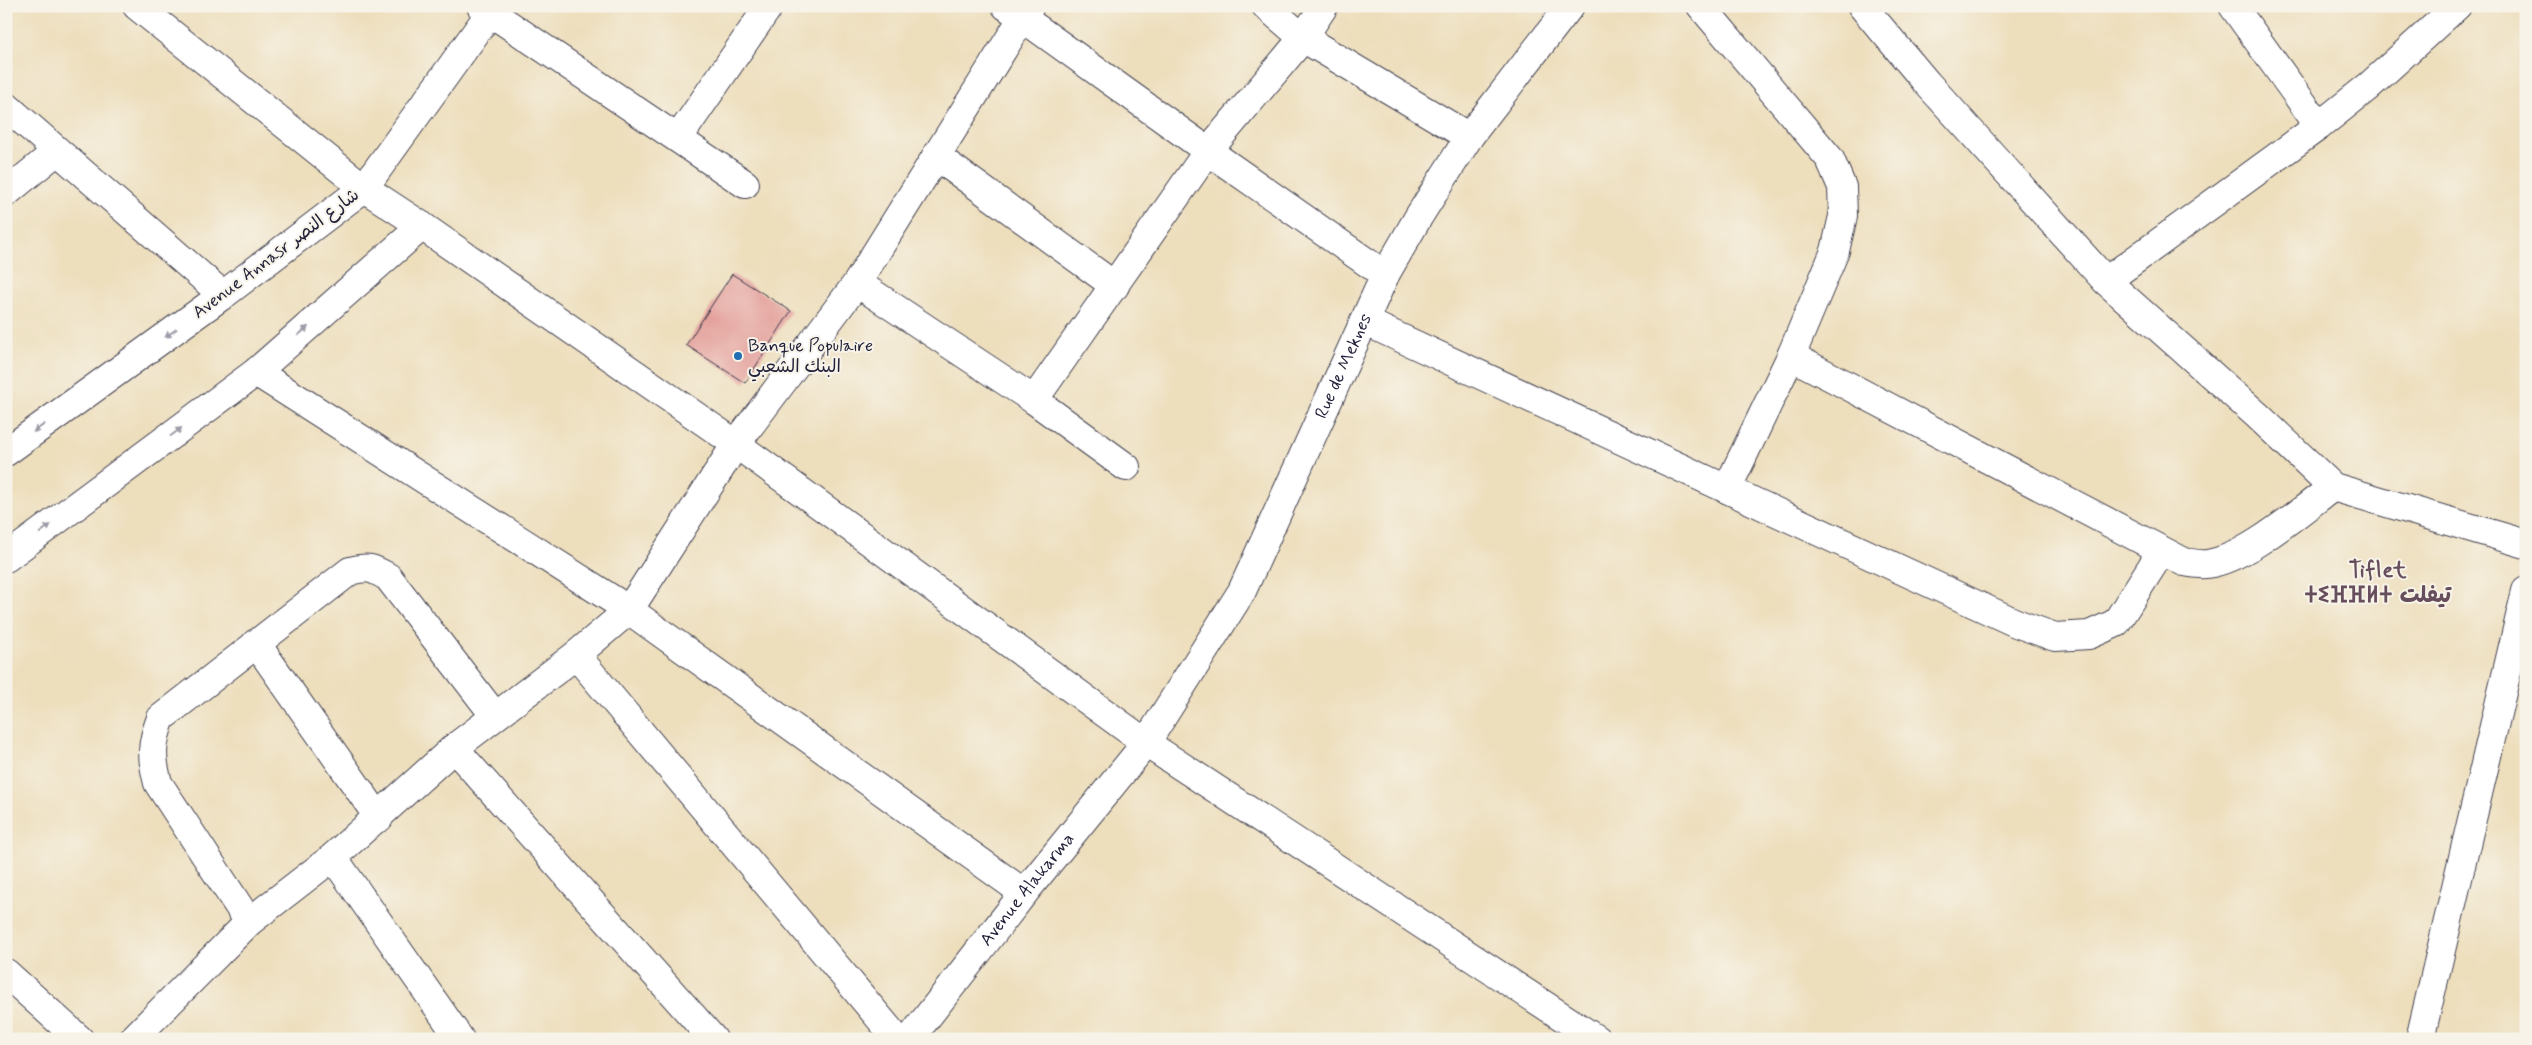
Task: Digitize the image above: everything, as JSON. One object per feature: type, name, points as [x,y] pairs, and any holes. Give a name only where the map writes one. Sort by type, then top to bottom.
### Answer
[{"type":"street","points":[[138,6],[364,188],[422,226],[736,444],[1146,743],[1596,1039]]},
{"type":"street","points":[[679,137],[769,6]]},
{"type":"street","points":[[1266,6],[1303,38],[1469,137]]},
{"type":"street","points":[[1034,400],[1208,151],[1303,38],[1324,6]]},
{"type":"street","name":"Rue de Meknes","points":[[1146,743],[1242,591],[1385,275],[1469,137],[1570,6]]},
{"type":"street","points":[[1701,6],[1830,159],[1842,187],[1842,216],[1835,250],[1791,356],[1727,489]]},
{"type":"street","points":[[1862,6],[1927,83],[2106,281],[2258,416],[2333,487],[2526,544]]},
{"type":"street","points":[[2233,6],[2319,126]]},
{"type":"street","points":[[489,9],[679,137],[745,184]]},
{"type":"street","name":"Avenue Annasr شارع النصر","points":[[6,452],[223,296],[364,188],[489,9]]},
{"type":"street","points":[[2106,281],[2319,126],[2369,86],[2449,9]]},
{"type":"street","points":[[150,1033],[250,922],[379,818],[454,748],[576,655],[628,610],[736,444],[856,283],[936,156],[1019,10],[1208,151],[1385,275]]},
{"type":"street","points":[[6,106],[223,296]]},
{"type":"street","points":[[6,193],[57,151]]},
{"type":"street","points":[[936,156],[1115,286]]},
{"type":"street","points":[[6,558],[256,372],[422,226]]},
{"type":"street","points":[[856,283],[1034,400],[1126,467]]},
{"type":"street","points":[[1364,321],[2016,623],[2055,637],[2089,635],[2116,623],[2161,552]]},
{"type":"street","points":[[1791,356],[2161,552],[2184,562],[2207,564],[2228,558],[2257,542],[2333,487]]},
{"type":"street","points":[[256,372],[628,610],[1024,893]]},
{"type":"street","points":[[250,922],[158,783],[152,762],[153,739],[161,718],[350,571],[373,568],[388,577],[495,716]]},
{"type":"street","points":[[2420,1039],[2526,591]]},
{"type":"street","points":[[256,643],[379,818]]},
{"type":"street","points":[[576,655],[897,1039]]},
{"type":"street","name":"Avenue Alakarma","points":[[910,1039],[1024,893],[1146,743]]},
{"type":"street","points":[[454,748],[713,1039]]},
{"type":"street","points":[[333,857],[460,1039]]},
{"type":"street","points":[[6,973],[79,1039]]},
{"type":"building","points":[[732,274],[791,311],[745,383],[686,345]]},
{"type":"place","name":"Banque Populaire البنك الشعبي","points":[[738,356]]},
{"type":"district","name":"Tiflet ⵜⵉⴼⴼⵍⵜ تيفلت","points":[[2378,584]]}]
